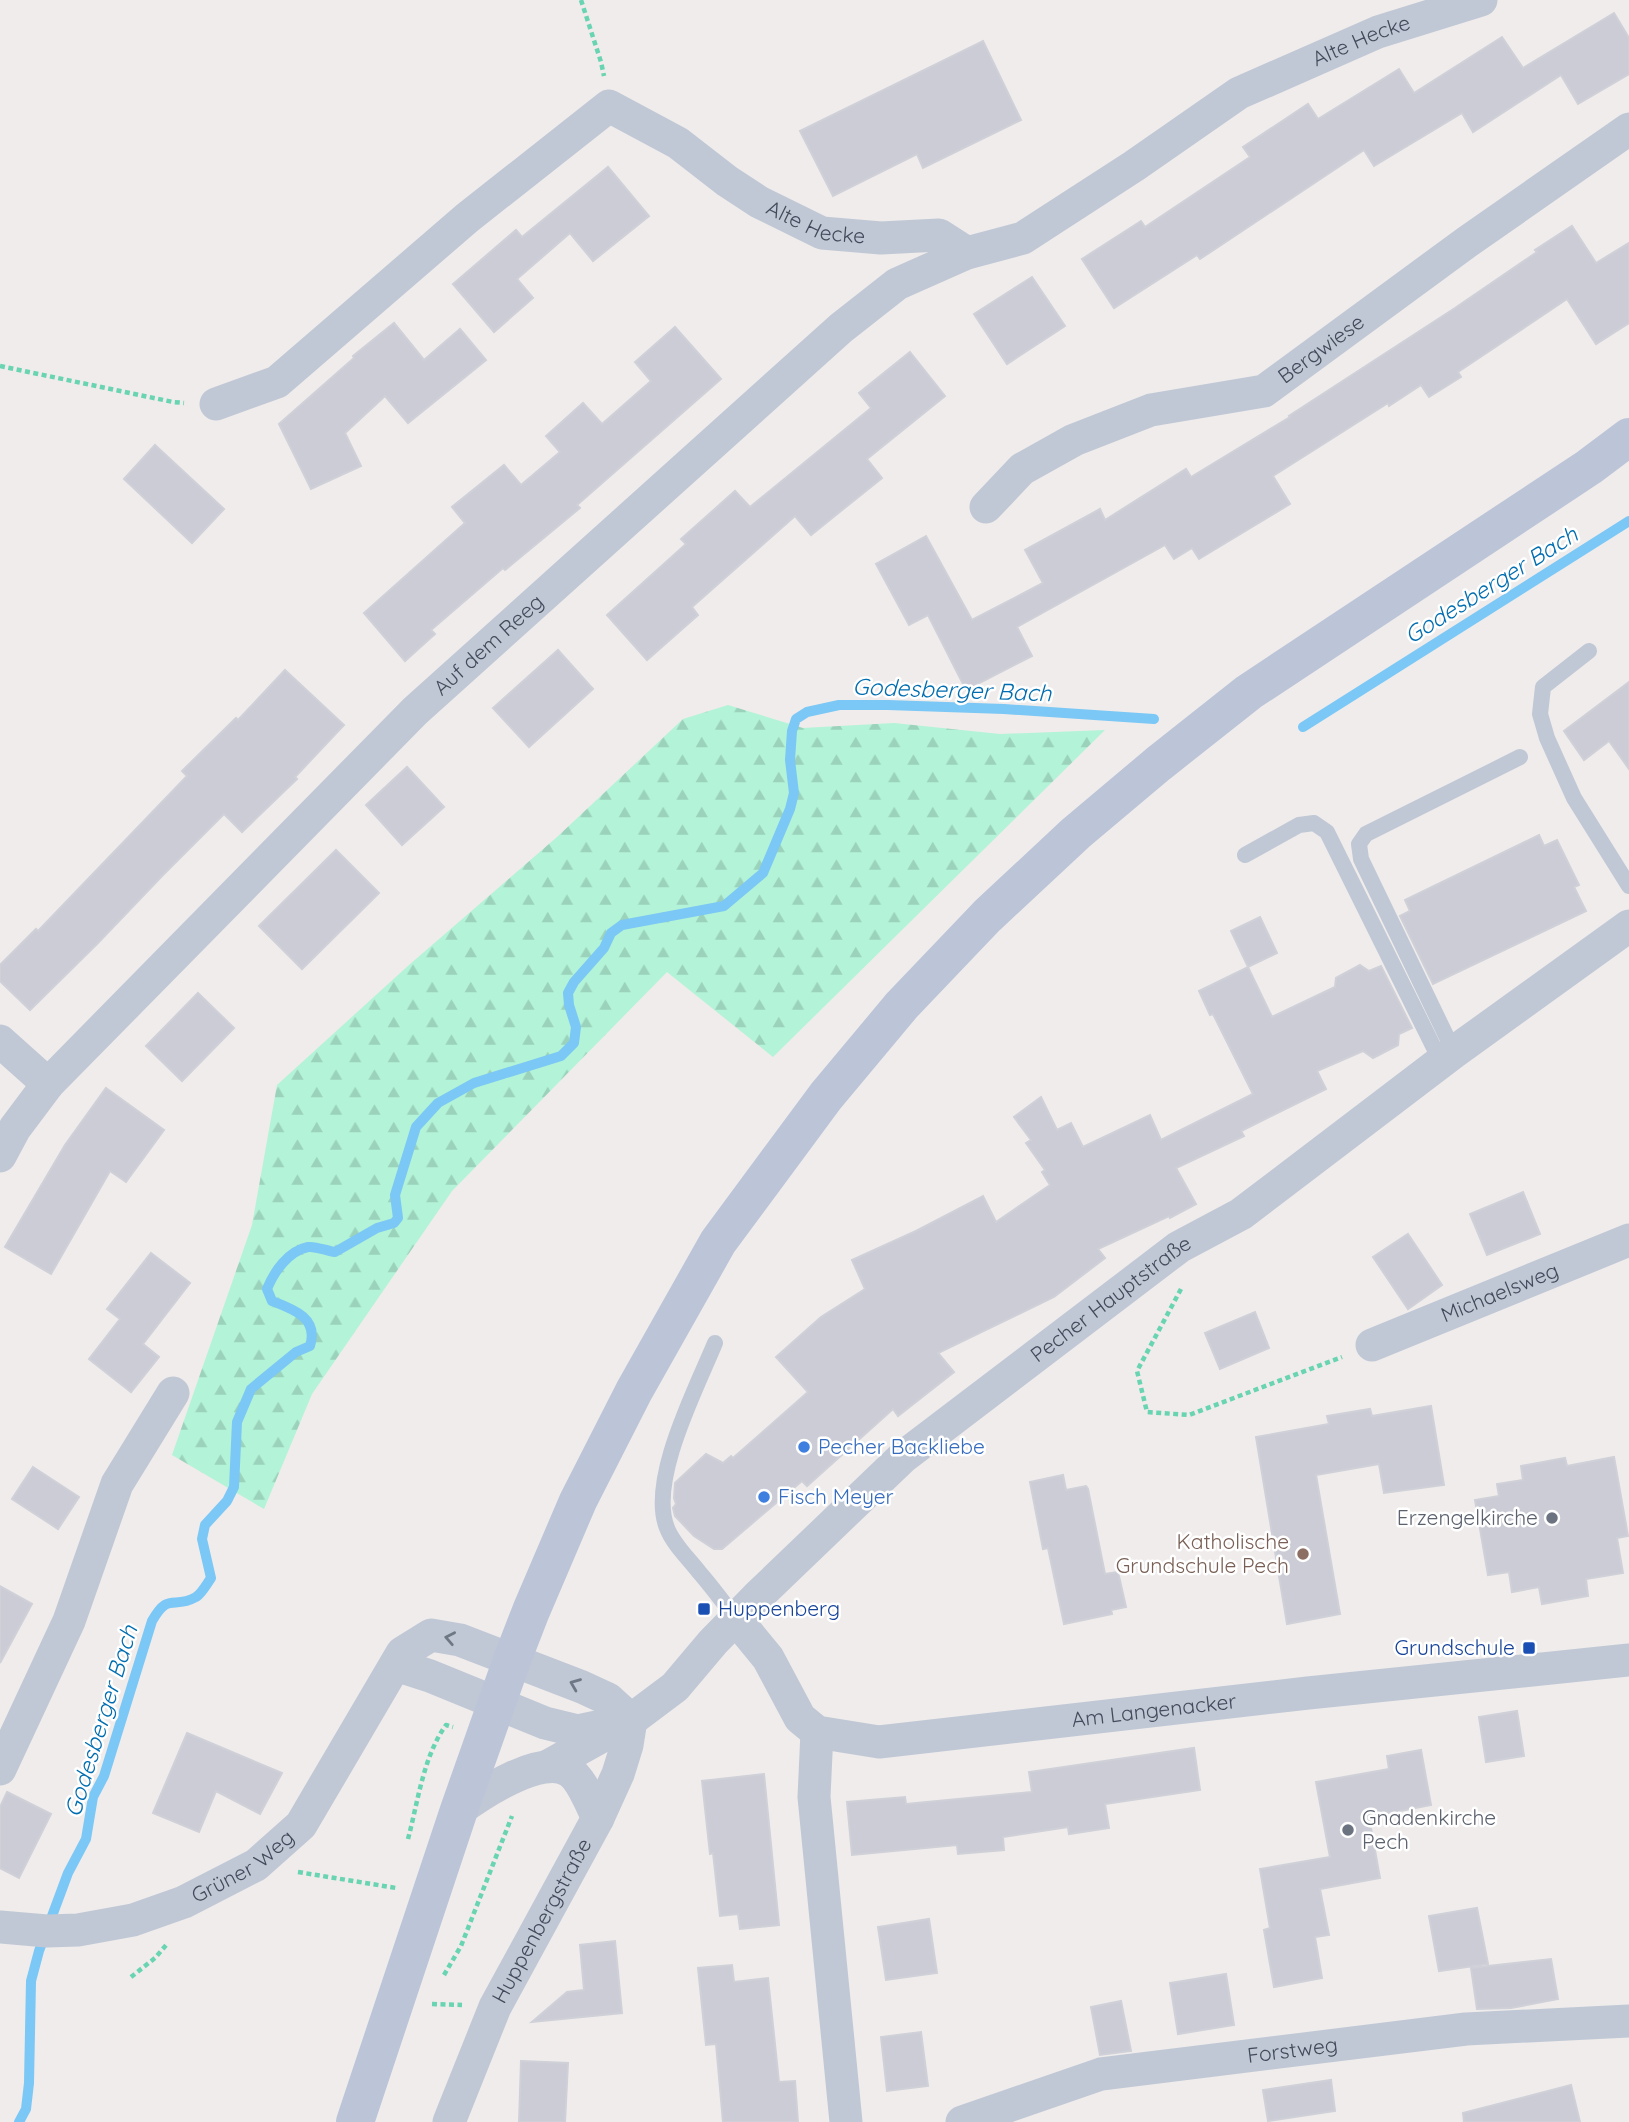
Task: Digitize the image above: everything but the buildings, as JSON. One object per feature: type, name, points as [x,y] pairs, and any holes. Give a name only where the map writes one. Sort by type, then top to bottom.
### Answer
[{"type":"main road","points":[[355,2122],[512,1660],[579,1501],[634,1391],[718,1242],[826,1096],[902,1005],[986,916],[1076,833],[1158,764],[1249,692],[1589,467],[1629,437]]},
{"type":"street","name":"Alte Hecke","points":[[609,106],[678,143],[759,202],[822,233],[881,238],[939,235],[967,253],[1023,238],[1239,93],[1378,32],[1481,0]]},
{"type":"street","points":[[216,404],[277,382],[457,227],[609,106]]},
{"type":"street","name":"Bergwiese","points":[[986,507],[1022,469],[1074,440],[1151,410],[1264,391],[1467,242],[1629,129]]},
{"type":"street","name":"Auf dem Reeg","points":[[0,1156],[15,1128],[48,1084],[415,711],[841,328],[897,284],[967,253]]},
{"type":"street","name":"Pecher Hauptstraße","points":[[459,1810],[489,1789],[540,1769],[631,1720],[675,1687],[713,1642],[903,1457],[1168,1255],[1241,1214],[1448,1057],[1629,926]]},
{"type":"street","points":[[0,1041],[48,1084]]},
{"type":"street","name":"Michaelsweg","points":[[1372,1346],[1629,1240]]},
{"type":"street","points":[[0,1769],[69,1621],[117,1483],[173,1393]]},
{"type":"street","points":[[736,1619],[768,1658],[800,1718],[817,1732],[814,1797],[846,2122]]},
{"type":"street","name":"Grüner Weg","points":[[9,1928],[78,1930],[133,1920],[184,1902],[256,1865],[301,1825],[402,1653],[415,1643],[431,1635],[460,1640],[512,1660]]},
{"type":"street","points":[[512,1660],[608,1699],[631,1720]]},
{"type":"street","name":"Am Langenacker","points":[[817,1732],[879,1742],[1629,1660]]},
{"type":"street","points":[[396,1665],[497,1703]]},
{"type":"street","name":"Pecher Hauptstraße","points":[[497,1703],[545,1723],[578,1731],[631,1720]]},
{"type":"street","name":"Huppenbergstraße","points":[[449,2122],[495,2007],[618,1774],[631,1720]]},
{"type":"street","points":[[540,1769],[570,1771],[583,1787],[597,1818]]},
{"type":"street","name":"Forstweg","points":[[962,2122],[1101,2074],[1466,2029],[1629,2021]]},
{"type":"lane","points":[[1588,650],[1543,687],[1540,714],[1547,738],[1574,798],[1629,886]]},
{"type":"lane","points":[[1448,1057],[1361,859],[1359,844],[1366,834],[1521,757]]},
{"type":"lane","points":[[1245,855],[1298,825],[1314,823],[1326,832],[1448,1057]]},
{"type":"lane","points":[[715,1343],[667,1466],[662,1504],[667,1529],[736,1619]]},
{"type":"path","points":[[581,0],[601,62],[609,106]]},
{"type":"path","points":[[0,366],[173,402],[216,404]]},
{"type":"path","points":[[1191,1241],[1185,1281],[1137,1371],[1147,1412],[1189,1415],[1372,1346]]},
{"type":"path","points":[[408,1840],[427,1766],[446,1725]]},
{"type":"path","points":[[441,1980],[461,1946],[511,1817],[531,1794],[540,1769]]},
{"type":"path","points":[[256,1865],[396,1889],[399,1877]]},
{"type":"path","points":[[428,2003],[435,1992]]},
{"type":"green space","points":[[728,705],[803,728],[894,723],[1000,734],[1105,730],[773,1057],[667,972],[452,1191],[312,1394],[264,1509],[172,1455],[252,1225],[277,1085],[409,965],[557,837],[683,719]]},
{"type":"waterway","name":"Godesberger Bach","points":[[1303,727],[1629,521]]},
{"type":"waterway","name":"Godesberger Bach","points":[[19,2122],[26,2109],[29,2083],[31,1981],[39,1951],[68,1873],[86,1839],[93,1797],[104,1776],[152,1621],[163,1606],[196,1597],[211,1578],[202,1539],[205,1525],[227,1501],[234,1487],[237,1422],[251,1389],[296,1352],[310,1346],[312,1336],[307,1322],[296,1311],[272,1301],[267,1289],[283,1263],[294,1253],[308,1247],[335,1252],[377,1228],[394,1223],[398,1218],[395,1195],[416,1127],[438,1103],[474,1083],[561,1056],[574,1043],[576,1027],[568,993],[574,982],[604,948],[611,933],[622,925],[724,906],[763,873],[794,793],[790,760],[792,731],[796,719],[807,712],[839,705],[888,705],[1004,709],[1154,719]]},
{"type":"place","name":"Pecher Backliebe","points":[[804,1447]]},
{"type":"place","name":"Fisch Meyer","points":[[764,1497]]},
{"type":"place","name":"Erzengelkirche","points":[[1552,1518]]},
{"type":"place","name":"Katholische Grundschule Pech","points":[[1303,1554]]},
{"type":"place","name":"Huppenberg","points":[[704,1609]]},
{"type":"place","name":"Grundschule","points":[[1529,1648]]},
{"type":"place","name":"Gnadenkirche Pech","points":[[1348,1830]]}]
